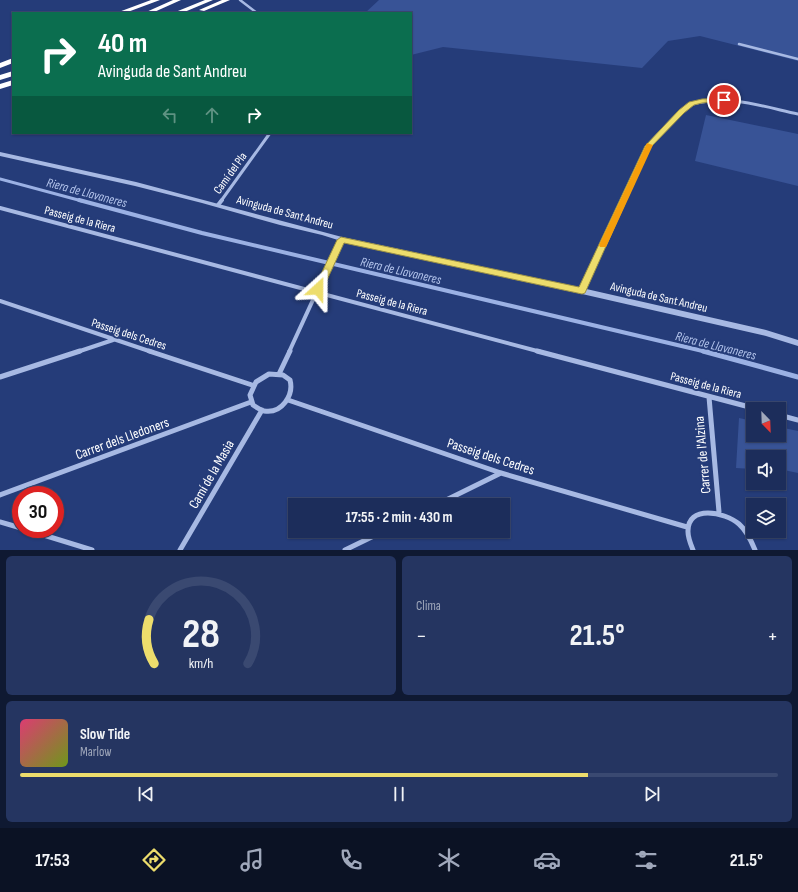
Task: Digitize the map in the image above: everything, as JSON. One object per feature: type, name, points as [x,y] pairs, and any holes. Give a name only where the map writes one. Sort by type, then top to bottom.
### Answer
[{"type":"highway","points":[[122,12],[158,0]]},
{"type":"highway","points":[[149,12],[178,0]]},
{"type":"highway","points":[[179,12],[210,0]]},
{"type":"highway","points":[[196,12],[224,1]]},
{"type":"highway","points":[[0,67],[12,62]]},
{"type":"highway","points":[[0,78],[12,73]]},
{"type":"highway","points":[[0,87],[12,82]]},
{"type":"street","points":[[240,0],[256,12]]},
{"type":"street","points":[[739,44],[798,59]]},
{"type":"street","points":[[582,291],[647,148],[681,111],[691,104],[712,100],[740,102],[798,114]]},
{"type":"street","name":"Camí del Pla","points":[[218,205],[269,134]]},
{"type":"street","name":"Avinguda de Sant Andreu","points":[[0,154],[218,205],[288,226],[327,234],[341,240],[582,291],[766,333],[798,343]]},
{"type":"street","name":"Passeig de la Riera","points":[[0,208],[746,406]]},
{"type":"street","points":[[279,374],[341,240]]},
{"type":"street","name":"Passeig dels Cedres","points":[[0,302],[252,385]]},
{"type":"street","points":[[0,377],[113,340]]},
{"type":"street","points":[[279,374],[289,379],[292,386],[292,393],[288,400],[276,409],[262,410],[256,407],[251,402],[249,396],[252,385],[264,376],[279,374]]},
{"type":"street","name":"Carrer de l'Alzina","points":[[709,397],[719,512]]},
{"type":"street","name":"Passeig dels Cedres","points":[[288,400],[501,473],[688,527]]},
{"type":"street","name":"Carrer dels Lledoners","points":[[0,495],[251,402]]},
{"type":"street","name":"Camí de la Masia","points":[[180,550],[262,410]]},
{"type":"street","points":[[786,417],[798,420]]},
{"type":"street","points":[[450,498],[501,473]]},
{"type":"street","points":[[693,550],[688,538],[688,527],[692,517],[699,512],[709,510],[719,512],[730,517],[743,528],[750,537],[755,550]]},
{"type":"street","points":[[0,522],[12,525]]},
{"type":"street","points":[[53,538],[92,550]]},
{"type":"street","points":[[345,550],[370,538]]},
{"type":"shaded area","points":[[379,0],[798,0],[798,61],[700,36],[668,41],[642,68],[443,47],[412,55],[412,12],[366,12]]},
{"type":"shaded area","points":[[706,115],[798,134],[798,186],[695,161]]},
{"type":"shaded area","points":[[739,418],[746,420],[746,442],[786,442],[786,428],[798,431],[798,473],[786,470],[786,450],[746,450],[746,469],[736,468]]},
{"type":"waterway","name":"Riera de Llavaneres","points":[[0,179],[82,201]]},
{"type":"waterway","name":"Riera de Llavaneres","points":[[79,200],[202,233],[705,351]]},
{"type":"waterway","name":"Riera de Llavaneres","points":[[705,351],[798,377]]},
{"type":"slow traffic","points":[[603,245],[647,148],[650,145]]},
{"type":"route","points":[[318,289],[341,240],[582,291],[647,148],[681,111],[691,104],[702,101],[724,100]]}]
